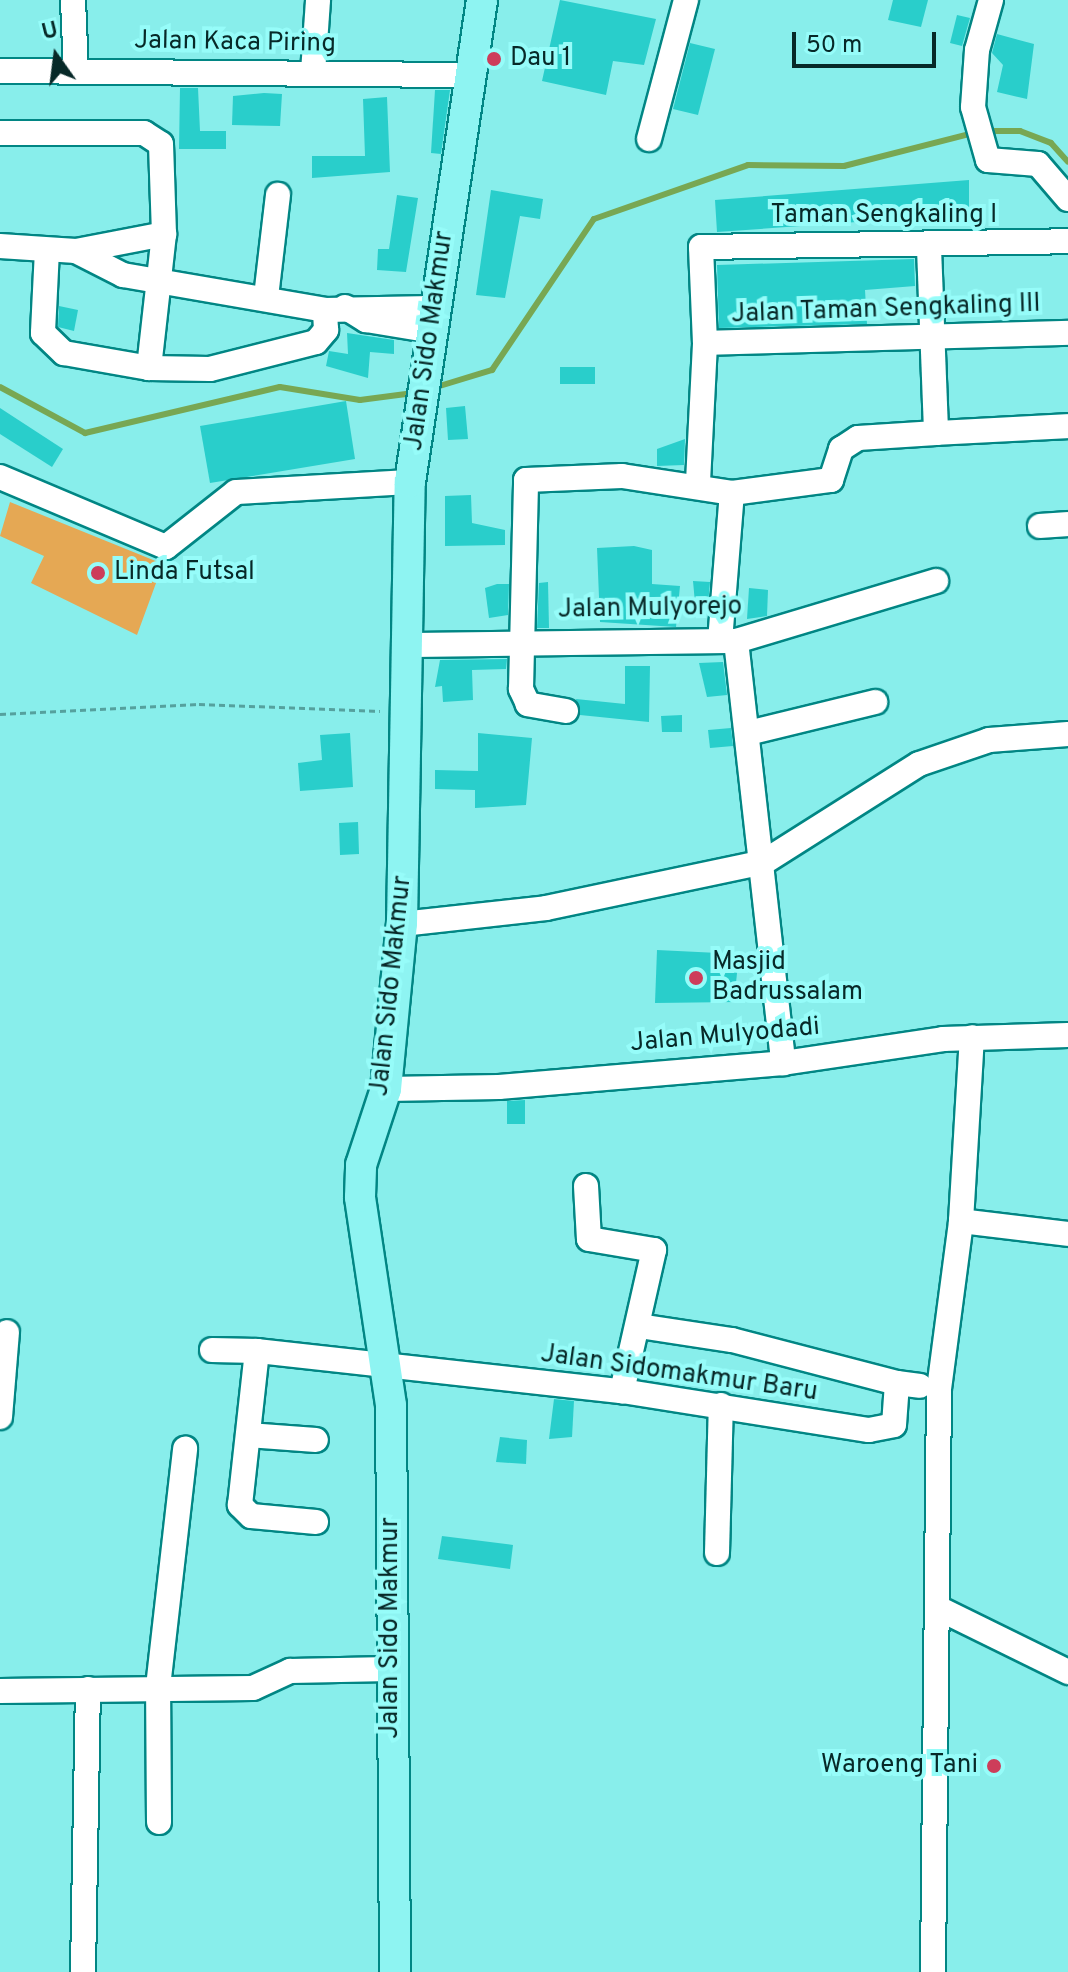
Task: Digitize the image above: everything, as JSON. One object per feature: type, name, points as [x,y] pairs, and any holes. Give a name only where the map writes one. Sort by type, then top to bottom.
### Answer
[{"type":"main road","name":"Jalan Sido Makmur","points":[[395,1972],[388,1367],[360,1197],[361,1165],[386,1089],[402,924],[410,482],[430,319],[482,0]]},
{"type":"street","points":[[73,0],[76,71]]},
{"type":"street","points":[[313,72],[318,0]]},
{"type":"street","points":[[649,139],[686,0]]},
{"type":"street","points":[[991,0],[973,72],[973,107],[988,160],[1038,164],[1068,199]]},
{"type":"street","name":"Jalan Kaca Piring","points":[[0,71],[470,75]]},
{"type":"street","points":[[0,133],[153,136],[163,151],[164,234],[149,368]]},
{"type":"street","points":[[266,297],[278,195]]},
{"type":"street","points":[[0,246],[76,251],[164,234]]},
{"type":"street","name":"Taman Sengkaling I","points":[[705,343],[701,247],[929,248],[1068,241]]},
{"type":"street","points":[[929,248],[936,433]]},
{"type":"street","points":[[47,250],[41,321],[48,344],[149,368],[210,369],[316,342],[326,330],[335,308]]},
{"type":"street","points":[[76,251],[123,275],[160,283],[430,319]]},
{"type":"street","name":"Jalan Taman Sengkaling III","points":[[705,343],[1068,333]]},
{"type":"street","points":[[698,482],[705,343]]},
{"type":"street","points":[[566,711],[523,698],[526,480],[698,482],[732,493],[831,480],[841,449],[858,438],[1068,426]]},
{"type":"street","points":[[0,477],[166,547],[236,492],[410,482]]},
{"type":"street","points":[[732,493],[728,641],[748,733],[783,1063]]},
{"type":"street","points":[[1040,526],[1068,524]]},
{"type":"street","name":"Jalan Mulyorejo","points":[[405,645],[523,639],[728,641],[936,581]]},
{"type":"street","points":[[748,733],[875,702]]},
{"type":"street","points":[[402,924],[546,908],[763,855],[919,764],[989,740],[1068,734]]},
{"type":"street","name":"Jalan Mulyodadi","points":[[386,1089],[783,1063],[972,1037],[1068,1035]]},
{"type":"street","points":[[933,1972],[939,1389],[961,1221],[972,1037]]},
{"type":"street","points":[[586,1186],[589,1239],[654,1250],[622,1391]]},
{"type":"street","points":[[961,1221],[1068,1234]]},
{"type":"street","name":"Jalan Sidomakmur Baru","points":[[212,1350],[257,1351],[622,1391],[885,1429],[896,1422],[909,1384],[732,1340],[639,1326]]},
{"type":"street","points":[[0,1417],[7,1332]]},
{"type":"street","points":[[257,1351],[242,1511],[316,1522]]},
{"type":"street","points":[[717,1553],[721,1405]]},
{"type":"street","points":[[248,1435],[316,1440]]},
{"type":"street","points":[[159,1822],[158,1687],[185,1449]]},
{"type":"street","points":[[938,1608],[1068,1672]]},
{"type":"street","points":[[0,1691],[253,1688],[290,1671],[390,1669]]},
{"type":"street","points":[[83,1972],[88,1689]]},
{"type":"path","points":[[0,714],[199,704],[404,712]]},
{"type":"shaded area","name":"Linda Futsal","points":[[10,502],[163,564],[137,635],[31,583],[44,556],[0,536]]},
{"type":"building","points":[[560,0],[656,19],[644,65],[613,61],[606,95],[542,81]]},
{"type":"building","points":[[893,0],[928,0],[921,27],[888,20]]},
{"type":"building","points":[[957,15],[970,18],[962,46],[950,43]]},
{"type":"building","points":[[997,34],[1034,44],[1027,99],[997,92],[1003,65],[992,53]]},
{"type":"building","points":[[690,43],[715,49],[698,115],[673,109]]},
{"type":"building","points":[[180,88],[198,88],[200,131],[226,131],[226,149],[179,149]]},
{"type":"building","points":[[435,90],[450,90],[441,154],[431,153]]},
{"type":"building","points":[[282,94],[280,126],[232,125],[233,96]]},
{"type":"building","points":[[387,97],[390,172],[312,178],[312,156],[365,156],[363,99]]},
{"type":"building","points":[[969,180],[969,214],[717,232],[715,200]]},
{"type":"building","points":[[491,190],[543,199],[540,219],[520,216],[505,298],[476,295]]},
{"type":"building","points":[[397,195],[418,198],[406,272],[377,270],[378,249],[389,249]]},
{"type":"building","points":[[914,259],[915,286],[865,290],[867,324],[719,328],[717,265]]},
{"type":"building","points":[[59,306],[78,310],[74,331],[58,327]]},
{"type":"building","points":[[347,333],[394,340],[394,354],[370,352],[368,378],[326,366],[329,351],[348,354]]},
{"type":"building","points":[[560,367],[595,367],[595,384],[560,384]]},
{"type":"building","points":[[346,401],[355,459],[210,483],[200,426]]},
{"type":"building","points":[[465,406],[468,439],[448,440],[446,408]]},
{"type":"building","points":[[0,408],[63,449],[52,467],[0,434]]},
{"type":"building","points":[[685,439],[684,465],[657,466],[657,449]]},
{"type":"building","points":[[471,495],[472,523],[505,530],[505,545],[445,546],[445,496]]},
{"type":"building","points":[[634,546],[652,550],[652,584],[680,586],[676,627],[600,622],[597,548]]},
{"type":"building","points":[[693,581],[710,582],[708,604],[695,603]]},
{"type":"building","points":[[548,582],[549,628],[537,628],[539,583]]},
{"type":"building","points":[[509,584],[508,615],[489,618],[485,588]]},
{"type":"building","points":[[749,588],[768,590],[767,616],[747,619]]},
{"type":"building","points":[[507,659],[506,669],[472,670],[473,700],[443,702],[442,686],[435,687],[440,660]]},
{"type":"building","points":[[723,662],[727,695],[707,697],[699,663]]},
{"type":"building","points":[[625,666],[650,666],[649,722],[580,715],[576,699],[625,704]]},
{"type":"building","points":[[682,715],[682,732],[662,732],[661,716]]},
{"type":"building","points":[[731,728],[733,746],[710,748],[708,730]]},
{"type":"building","points":[[350,733],[353,787],[300,791],[298,763],[322,760],[320,735]]},
{"type":"building","points":[[478,733],[532,738],[526,805],[475,808],[475,790],[435,789],[435,770],[478,771]]},
{"type":"building","points":[[358,822],[359,854],[340,855],[339,823]]},
{"type":"building","name":"Masjid Badrussalam","points":[[657,950],[739,954],[734,1002],[655,1003]]},
{"type":"building","points":[[525,1100],[525,1124],[507,1124],[507,1101]]},
{"type":"building","points":[[554,1399],[574,1401],[572,1437],[549,1439]]},
{"type":"building","points":[[500,1437],[527,1440],[526,1464],[496,1462]]},
{"type":"building","points":[[442,1536],[513,1545],[510,1569],[438,1559]]},
{"type":"waterway","points":[[984,131],[1020,131],[1051,143],[1068,162]]},
{"type":"waterway","points":[[433,388],[492,370],[594,219],[748,165],[844,166],[973,133]]},
{"type":"waterway","points":[[0,387],[85,433],[280,387],[360,400],[414,393]]},
{"type":"place","name":"Dau 1","points":[[494,59]]},
{"type":"place","name":"Linda Futsal","points":[[98,573]]},
{"type":"place","name":"Masjid Badrussalam","points":[[696,978]]},
{"type":"place","name":"Waroeng Tani","points":[[994,1766]]}]
